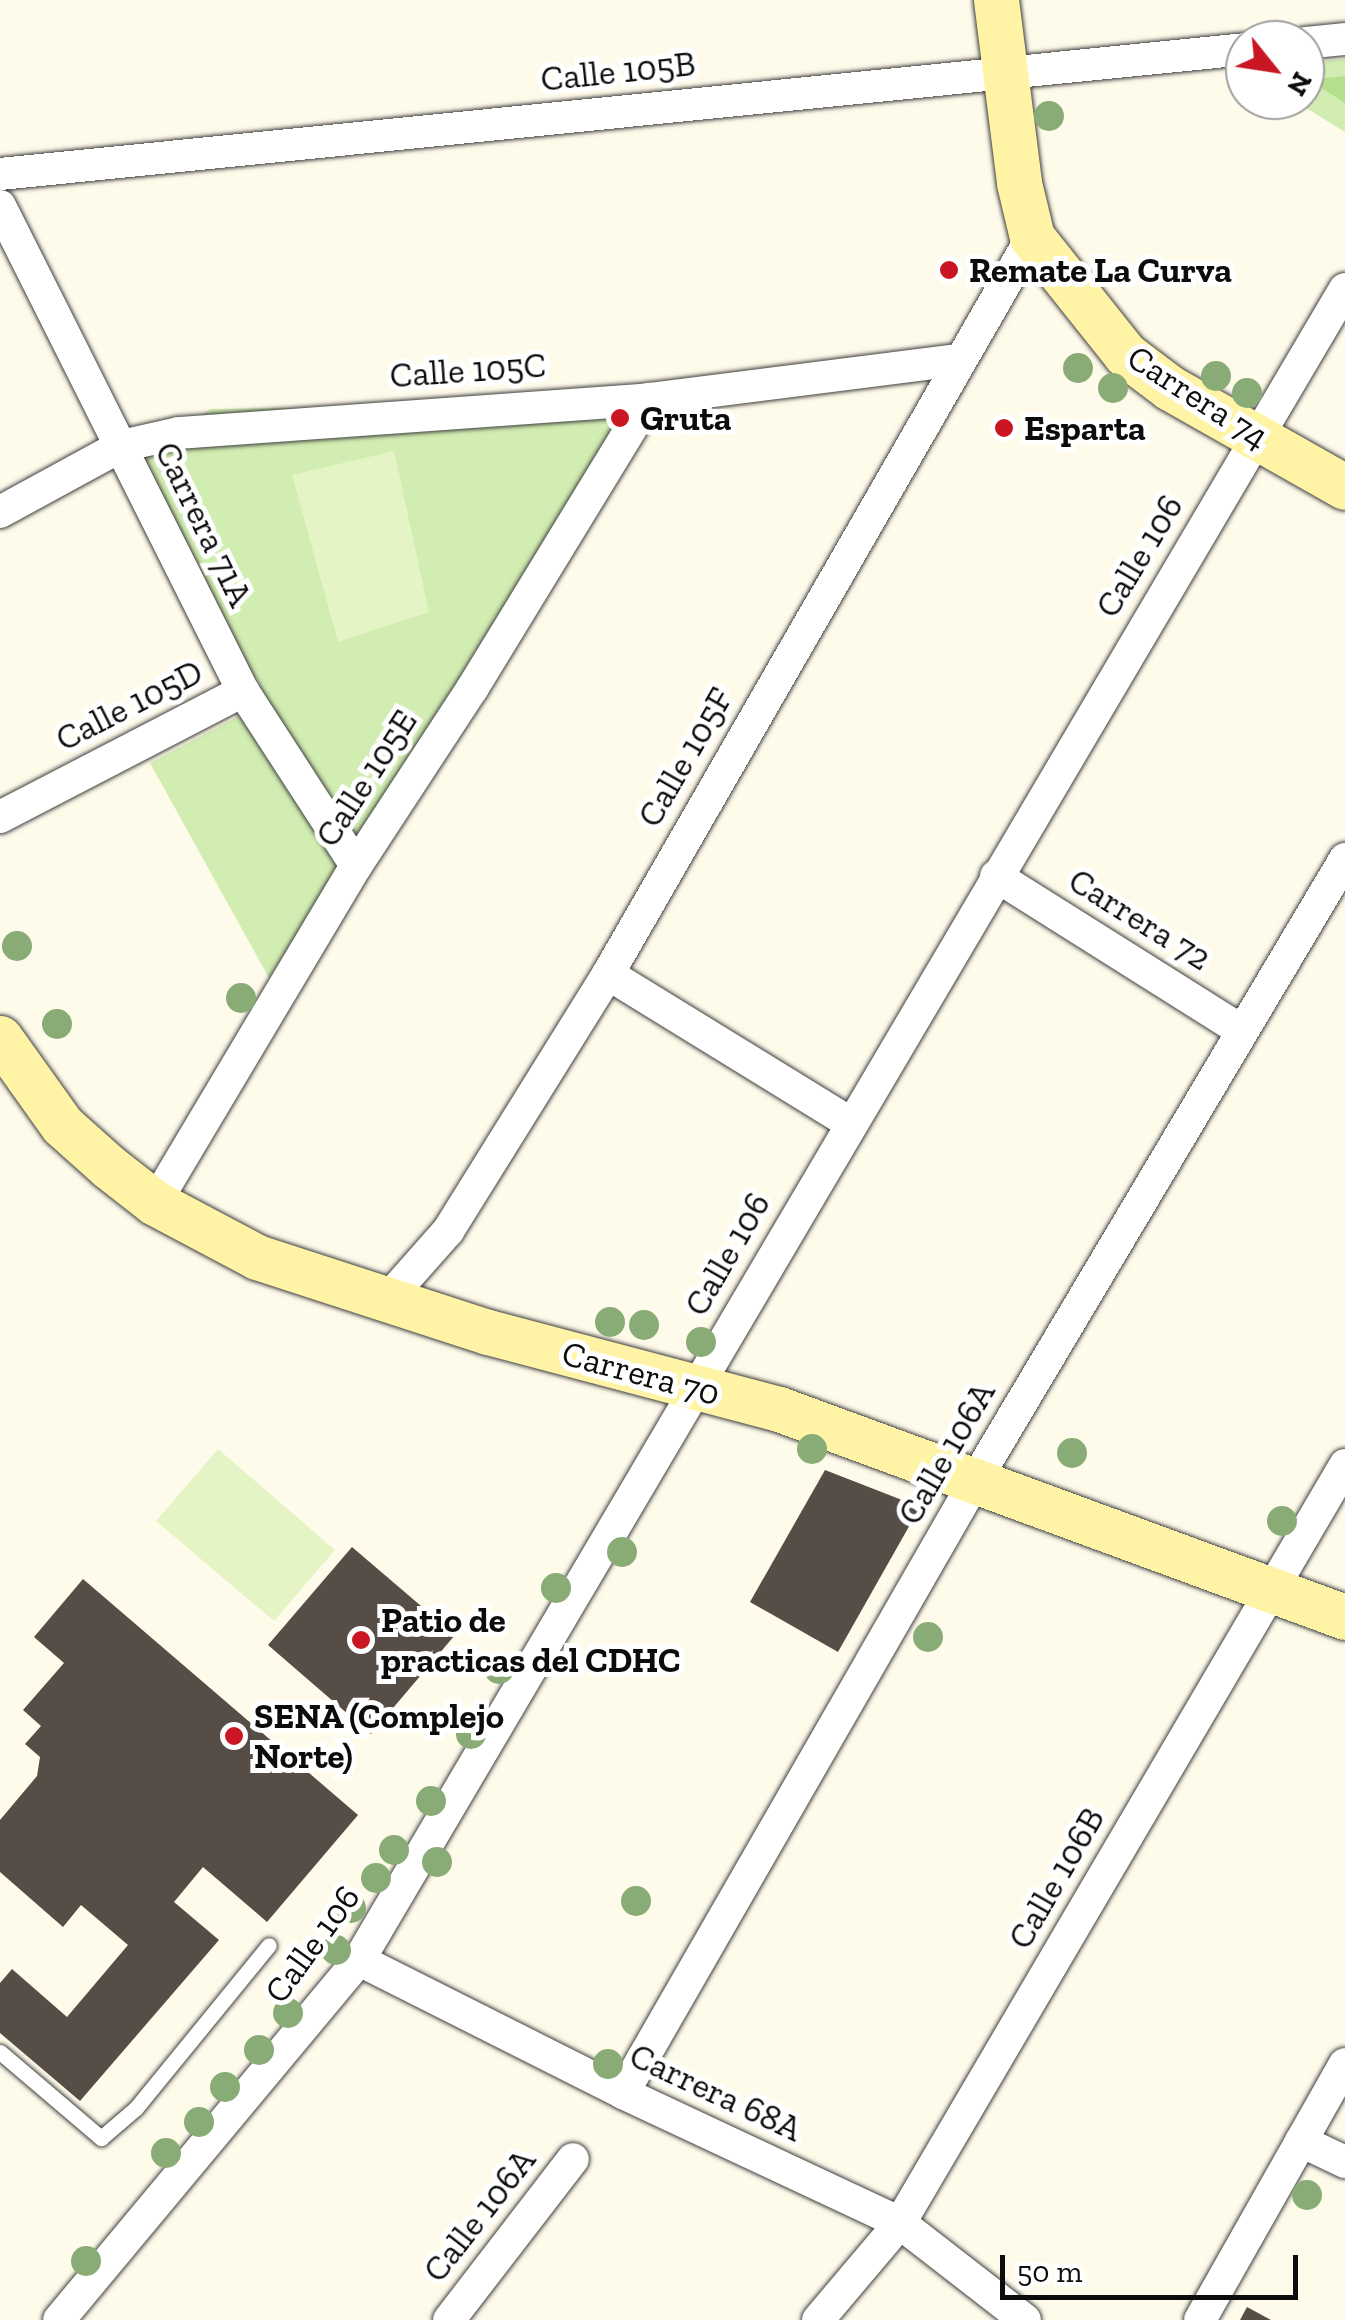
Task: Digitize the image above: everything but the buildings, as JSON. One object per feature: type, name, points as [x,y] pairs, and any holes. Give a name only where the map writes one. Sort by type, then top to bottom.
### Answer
[{"type":"street","name":"Carrera 74","points":[[996,0],[1019,184],[1032,237],[1126,354],[1170,388],[1345,488]]},
{"type":"street","name":"Calle 105B","points":[[0,174],[1225,51]]},
{"type":"street","name":"Carrera 71A","points":[[0,206],[242,691],[356,866]]},
{"type":"street","name":"Calle 105F","points":[[386,1301],[448,1231],[608,974],[1032,237]]},
{"type":"street","name":"Calle 106","points":[[58,2320],[359,1960],[849,1122],[1345,289]]},
{"type":"street","name":"Calle 105C","points":[[0,512],[120,446],[179,433],[648,398],[958,360]]},
{"type":"street","name":"Calle 105E","points":[[155,1204],[356,866],[472,688],[648,398]]},
{"type":"street","name":"Calle 105D","points":[[0,817],[242,691]]},
{"type":"street","name":"Calle 106A","points":[[622,2093],[975,1481],[1345,859]]},
{"type":"street","name":"Carrera 72","points":[[996,876],[1242,1030]]},
{"type":"street","points":[[608,974],[849,1122]]},
{"type":"street","name":"Carrera 70","points":[[0,1038],[62,1125],[155,1204],[257,1257],[386,1301],[778,1409],[1272,1587],[1345,1617]]},
{"type":"street","name":"Calle 106B","points":[[818,2320],[900,2223],[1345,1465]]},
{"type":"street","name":"Carrera 68A","points":[[359,1960],[622,2093],[900,2223],[1025,2320]]},
{"type":"street","points":[[1200,2320],[1345,2064]]},
{"type":"street","points":[[1302,2141],[1345,2162]]},
{"type":"street","name":"Calle 106A","points":[[449,2320],[573,2159]]},
{"type":"lane","points":[[0,2052],[101,2138],[136,2108],[269,1945]]},
{"type":"green space","points":[[1345,59],[1345,132],[1325,120],[1325,61]]},
{"type":"green space","points":[[1345,76],[1345,103],[1325,90],[1325,78]]},
{"type":"green space","points":[[591,404],[625,413],[461,674],[418,762],[408,758],[269,978],[150,763],[268,701],[257,678],[227,663],[122,461],[211,409]]},
{"type":"green space","points":[[394,451],[429,612],[338,642],[292,475]]},
{"type":"green space","points":[[218,1449],[335,1550],[274,1621],[156,1521]]},
{"type":"place","name":"Remate La Curva","points":[[949,270]]},
{"type":"place","name":"Gruta","points":[[620,418]]},
{"type":"place","name":"Esparta","points":[[1004,428]]},
{"type":"place","name":"Patio de practicas del CDHC","points":[[361,1640]]},
{"type":"place","name":"SENA (Complejo Norte)","points":[[234,1736]]}]
